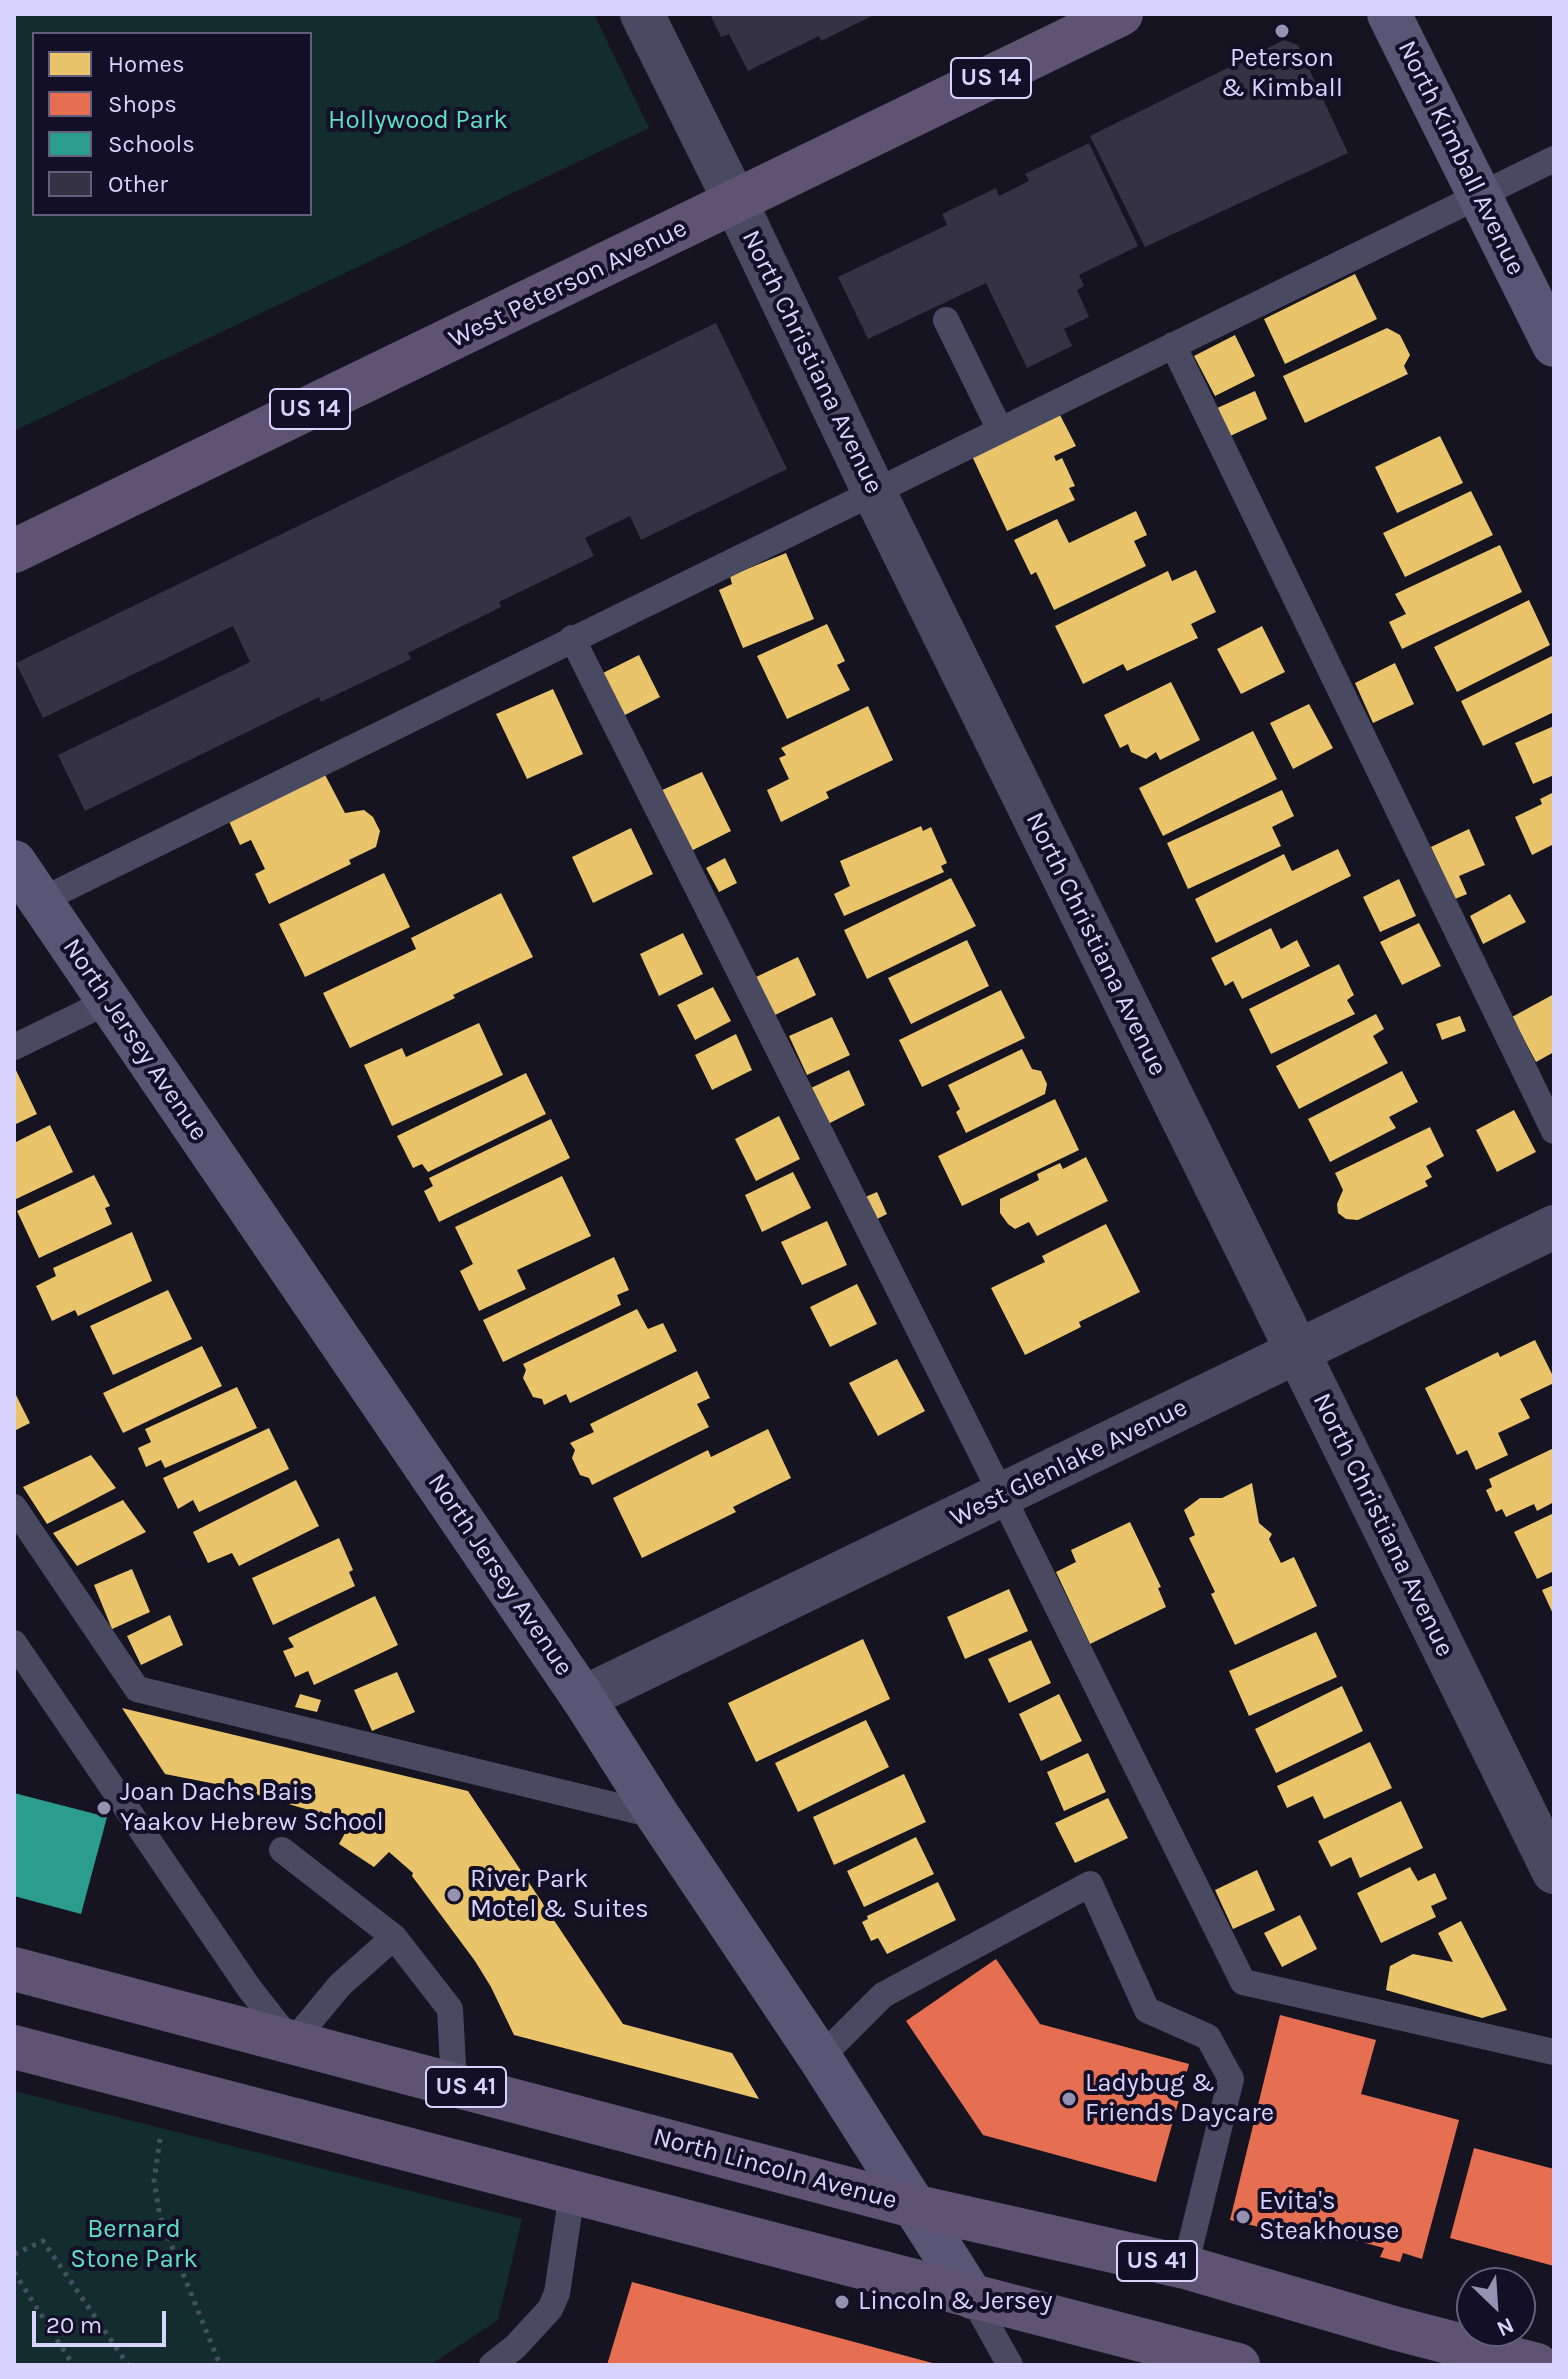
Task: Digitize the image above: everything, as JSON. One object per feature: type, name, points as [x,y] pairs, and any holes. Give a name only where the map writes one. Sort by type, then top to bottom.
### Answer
[{"type":"main road","name":"West Peterson Avenue","points":[[14,551],[1121,14]]},
{"type":"main road","name":"North Kimball Avenue","points":[[1389,14],[1554,345]]},
{"type":"main road","name":"North Jersey Avenue","points":[[14,862],[583,1698],[917,2207],[972,2297]]},
{"type":"main road","name":"North Lincoln Avenue","points":[[14,1969],[917,2207],[1185,2267],[1394,2328],[1537,2365]]},
{"type":"main road","points":[[14,2047],[1238,2365]]},
{"type":"street","name":"North Christiana Avenue","points":[[642,14],[1554,1872]]},
{"type":"street","name":"West Glenlake Avenue","points":[[583,1698],[1554,1227]]},
{"type":"lane","points":[[40,901],[1554,159]]},
{"type":"lane","points":[[946,320],[1000,430]]},
{"type":"lane","points":[[1173,345],[1554,1131]]},
{"type":"lane","points":[[572,638],[1243,1982],[1554,2052]]},
{"type":"lane","points":[[14,1047],[109,1001]]},
{"type":"lane","points":[[14,1507],[137,1689],[658,1816]]},
{"type":"lane","points":[[14,1643],[234,1966],[292,2043],[340,1985],[394,1937]]},
{"type":"lane","points":[[282,1850],[394,1937],[450,2009],[454,2084]]},
{"type":"lane","points":[[820,2058],[883,1995],[1090,1884],[1147,2010],[1208,2037],[1231,2079],[1185,2267]]},
{"type":"lane","points":[[492,2365],[515,2347],[550,2309],[557,2293],[572,2193]]},
{"type":"lane","points":[[972,2297],[1010,2365]]},
{"type":"path","points":[[160,2139],[154,2181],[160,2217],[220,2365]]},
{"type":"path","points":[[14,2254],[43,2241],[128,2365]]},
{"type":"path","points":[[14,2272],[73,2365]]},
{"type":"green space","name":"Hollywood Park","points":[[14,14],[594,14],[649,128],[14,431]]},
{"type":"green space","name":"Bernard Stone Park","points":[[14,2091],[522,2219],[498,2320],[430,2365],[14,2365]]},
{"type":"building: Homes","points":[[1355,274],[1377,319],[1285,364],[1264,319]]},
{"type":"building: Homes","points":[[1387,328],[1400,335],[1410,355],[1404,366],[1408,374],[1305,423],[1283,376]]},
{"type":"building: Homes","points":[[1235,335],[1255,376],[1215,396],[1194,356]]},
{"type":"building: Homes","points":[[1255,391],[1267,419],[1228,437],[1215,409]]},
{"type":"building: Homes","points":[[1060,415],[1076,446],[1054,456],[1056,461],[1062,458],[1075,486],[1069,488],[1075,500],[1007,531],[972,456]]},
{"type":"building: Homes","points":[[1440,436],[1463,483],[1397,513],[1375,467]]},
{"type":"building: Homes","points":[[1471,491],[1493,535],[1405,577],[1383,533]]},
{"type":"building: Homes","points":[[1136,511],[1147,535],[1134,541],[1146,566],[1054,610],[1036,572],[1031,575],[1014,540],[1057,519],[1069,543]]},
{"type":"building: Homes","points":[[1500,545],[1522,592],[1402,649],[1389,622],[1406,614],[1395,594]]},
{"type":"building: Homes","points":[[786,553],[814,619],[743,648],[719,590],[732,584],[730,576]]},
{"type":"building: Homes","points":[[1196,570],[1216,612],[1191,624],[1198,638],[1127,671],[1123,664],[1083,684],[1055,626],[1168,571],[1172,581]]},
{"type":"building: Homes","points":[[1529,600],[1550,645],[1457,692],[1434,647]]},
{"type":"building: Homes","points":[[827,624],[845,661],[837,665],[850,690],[787,719],[757,656]]},
{"type":"building: Homes","points":[[1262,626],[1285,672],[1241,694],[1217,649]]},
{"type":"building: Homes","points":[[639,655],[660,697],[623,716],[601,674]]},
{"type":"building: Homes","points":[[1554,655],[1554,712],[1483,746],[1461,701]]},
{"type":"building: Homes","points":[[1395,663],[1414,704],[1373,723],[1355,683]]},
{"type":"building: Homes","points":[[1171,682],[1200,740],[1160,760],[1156,752],[1146,759],[1131,752],[1128,744],[1120,748],[1104,715]]},
{"type":"building: Homes","points":[[553,689],[583,754],[527,779],[496,714]]},
{"type":"building: Homes","points":[[1309,704],[1333,748],[1293,769],[1270,723]]},
{"type":"building: Homes","points":[[868,706],[893,760],[826,792],[829,798],[781,822],[767,790],[789,779],[779,758],[786,755],[781,748]]},
{"type":"building: Homes","points":[[1554,726],[1554,775],[1533,784],[1515,743]]},
{"type":"building: Homes","points":[[1253,731],[1277,779],[1163,836],[1139,788]]},
{"type":"building: Homes","points":[[322,769],[345,813],[364,810],[373,817],[380,831],[376,847],[349,860],[351,864],[269,904],[255,874],[265,869],[251,840],[240,845],[226,815]]},
{"type":"building: Homes","points":[[702,772],[731,831],[689,852],[660,791]]},
{"type":"building: Homes","points":[[1282,790],[1294,816],[1272,827],[1281,846],[1188,889],[1167,843]]},
{"type":"building: Homes","points":[[1554,792],[1554,844],[1532,855],[1515,817],[1542,804],[1540,799]]},
{"type":"building: Homes","points":[[921,826],[923,831],[931,827],[947,863],[941,866],[944,872],[844,916],[834,894],[850,886],[840,861]]},
{"type":"building: Homes","points":[[631,828],[653,874],[593,903],[572,857]]},
{"type":"building: Homes","points":[[1469,829],[1485,865],[1459,876],[1467,894],[1455,899],[1431,847]]},
{"type":"building: Homes","points":[[1338,849],[1351,876],[1216,943],[1195,899],[1284,854],[1292,871]]},
{"type":"building: Homes","points":[[725,858],[737,883],[719,892],[706,868]]},
{"type":"building: Homes","points":[[384,873],[410,927],[305,977],[279,924]]},
{"type":"building: Homes","points":[[951,878],[976,926],[867,979],[844,930]]},
{"type":"building: Homes","points":[[1399,879],[1416,916],[1380,932],[1363,897]]},
{"type":"building: Homes","points":[[501,893],[533,957],[350,1048],[323,993],[416,949],[411,938]]},
{"type":"building: Homes","points":[[1510,894],[1526,922],[1483,944],[1470,916]]},
{"type":"building: Homes","points":[[1419,923],[1441,966],[1402,985],[1380,942]]},
{"type":"building: Homes","points":[[1271,928],[1281,949],[1297,940],[1310,966],[1242,999],[1233,981],[1225,986],[1211,958]]},
{"type":"building: Homes","points":[[683,933],[703,974],[659,996],[640,954]]},
{"type":"building: Homes","points":[[967,940],[989,986],[911,1024],[888,978]]},
{"type":"building: Homes","points":[[798,957],[816,995],[773,1016],[756,977]]},
{"type":"building: Homes","points":[[1339,964],[1354,995],[1347,1000],[1355,1014],[1271,1054],[1249,1009]]},
{"type":"building: Homes","points":[[713,987],[731,1021],[695,1040],[677,1005]]},
{"type":"building: Homes","points":[[1001,990],[1025,1038],[922,1087],[899,1040]]},
{"type":"building: Homes","points":[[1554,994],[1554,1052],[1536,1062],[1512,1017]]},
{"type":"building: Homes","points":[[1376,1014],[1384,1029],[1373,1036],[1388,1063],[1299,1109],[1276,1066]]},
{"type":"building: Homes","points":[[1460,1016],[1466,1031],[1442,1040],[1436,1024]]},
{"type":"building: Homes","points":[[832,1017],[850,1055],[807,1075],[789,1036]]},
{"type":"building: Homes","points":[[479,1023],[503,1075],[392,1126],[364,1065],[402,1048],[406,1057]]},
{"type":"building: Homes","points":[[736,1034],[752,1070],[712,1090],[695,1055]]},
{"type":"building: Homes","points":[[1022,1049],[1032,1069],[1041,1071],[1047,1084],[1045,1094],[966,1133],[956,1112],[960,1109],[948,1085]]},
{"type":"building: Homes","points":[[14,1066],[37,1114],[14,1125]]},
{"type":"building: Homes","points":[[849,1070],[865,1105],[828,1124],[811,1088]]},
{"type":"building: Homes","points":[[1402,1071],[1418,1102],[1389,1117],[1396,1128],[1330,1162],[1308,1119]]},
{"type":"building: Homes","points":[[526,1073],[546,1114],[428,1172],[422,1164],[413,1168],[397,1136]]},
{"type":"building: Homes","points":[[1055,1099],[1079,1150],[962,1206],[938,1156]]},
{"type":"building: Homes","points":[[1514,1110],[1536,1152],[1497,1172],[1476,1130]]},
{"type":"building: Homes","points":[[779,1116],[800,1159],[756,1181],[735,1139]]},
{"type":"building: Homes","points":[[551,1119],[570,1158],[439,1222],[424,1191],[433,1186],[429,1178]]},
{"type":"building: Homes","points":[[50,1125],[73,1172],[14,1200],[14,1143]]},
{"type":"building: Homes","points":[[1430,1127],[1444,1156],[1426,1166],[1432,1177],[1425,1181],[1428,1186],[1358,1220],[1346,1219],[1338,1213],[1337,1204],[1343,1190],[1335,1173]]},
{"type":"building: Homes","points":[[1086,1157],[1108,1201],[1037,1236],[1029,1222],[1015,1229],[1008,1224],[1000,1213],[1000,1199],[1039,1180],[1037,1174],[1060,1163],[1063,1169]]},
{"type":"building: Homes","points":[[793,1172],[811,1208],[762,1232],[745,1195]]},
{"type":"building: Homes","points":[[94,1175],[110,1206],[105,1208],[112,1224],[39,1258],[17,1211]]},
{"type":"building: Homes","points":[[562,1176],[591,1236],[517,1270],[526,1289],[479,1311],[460,1271],[473,1264],[455,1227]]},
{"type":"building: Homes","points":[[877,1192],[887,1214],[873,1221],[863,1198]]},
{"type":"building: Homes","points":[[827,1221],[847,1265],[802,1285],[781,1242]]},
{"type":"building: Homes","points":[[1106,1224],[1140,1292],[1079,1322],[1081,1327],[1025,1355],[991,1288],[1045,1262],[1042,1256]]},
{"type":"building: Homes","points":[[132,1232],[152,1281],[78,1316],[75,1310],[52,1321],[36,1286],[56,1276],[53,1268]]},
{"type":"building: Homes","points":[[614,1257],[629,1290],[617,1295],[621,1305],[503,1362],[483,1320]]},
{"type":"building: Homes","points":[[857,1284],[877,1324],[830,1347],[810,1307]]},
{"type":"building: Homes","points":[[168,1290],[192,1339],[113,1375],[90,1326]]},
{"type":"building: Homes","points":[[637,1309],[648,1329],[663,1323],[677,1351],[570,1403],[566,1394],[544,1405],[542,1399],[533,1397],[523,1378],[526,1370],[523,1364]]},
{"type":"building: Homes","points":[[1535,1340],[1554,1383],[1520,1399],[1530,1418],[1498,1433],[1508,1455],[1476,1470],[1467,1450],[1457,1455],[1425,1388],[1498,1352],[1500,1357]]},
{"type":"building: Homes","points":[[202,1346],[222,1386],[123,1433],[103,1393]]},
{"type":"building: Homes","points":[[897,1359],[925,1411],[878,1436],[849,1383]]},
{"type":"building: Homes","points":[[697,1371],[710,1398],[697,1404],[709,1427],[592,1485],[589,1478],[580,1475],[572,1458],[575,1450],[570,1443],[594,1432],[590,1424]]},
{"type":"building: Homes","points":[[237,1387],[257,1428],[165,1468],[161,1460],[146,1467],[138,1448],[151,1442],[145,1429]]},
{"type":"building: Homes","points":[[14,1391],[30,1423],[14,1431]]},
{"type":"building: Homes","points":[[269,1428],[289,1469],[199,1512],[193,1500],[178,1509],[163,1478]]},
{"type":"building: Homes","points":[[768,1429],[791,1478],[733,1507],[736,1512],[642,1558],[613,1498],[708,1450],[711,1457]]},
{"type":"building: Homes","points":[[1554,1448],[1554,1502],[1537,1511],[1534,1504],[1506,1517],[1502,1509],[1496,1512],[1486,1490],[1492,1487],[1489,1479]]},
{"type":"building: Homes","points":[[91,1455],[116,1488],[47,1524],[23,1487]]},
{"type":"building: Homes","points":[[296,1480],[319,1526],[239,1566],[232,1553],[208,1563],[193,1532]]},
{"type":"building: Homes","points":[[1252,1483],[1259,1523],[1272,1534],[1269,1539],[1281,1563],[1294,1557],[1317,1606],[1235,1645],[1211,1594],[1215,1592],[1189,1538],[1195,1535],[1184,1510],[1200,1498],[1222,1498]]},
{"type":"building: Homes","points":[[123,1500],[146,1532],[77,1566],[53,1533]]},
{"type":"building: Homes","points":[[1554,1513],[1554,1571],[1537,1579],[1514,1532]]},
{"type":"building: Homes","points":[[1130,1522],[1161,1587],[1158,1588],[1166,1607],[1090,1644],[1056,1572],[1076,1562],[1071,1550]]},
{"type":"building: Homes","points":[[339,1538],[353,1570],[349,1572],[355,1586],[273,1625],[252,1578]]},
{"type":"building: Homes","points":[[132,1569],[150,1612],[112,1629],[94,1585]]},
{"type":"building: Homes","points":[[1554,1585],[1554,1616],[1542,1590]]},
{"type":"building: Homes","points":[[1009,1589],[1028,1631],[965,1659],[947,1617]]},
{"type":"building: Homes","points":[[375,1596],[398,1645],[314,1685],[308,1671],[295,1677],[283,1651],[294,1647],[288,1638]]},
{"type":"building: Homes","points":[[170,1615],[183,1645],[141,1665],[127,1636]]},
{"type":"building: Homes","points":[[1316,1632],[1337,1677],[1249,1716],[1229,1671]]},
{"type":"building: Homes","points":[[863,1639],[890,1699],[756,1762],[728,1703]]},
{"type":"building: Homes","points":[[1031,1640],[1051,1683],[1009,1703],[988,1659]]},
{"type":"building: Homes","points":[[397,1672],[415,1712],[372,1731],[354,1690]]},
{"type":"building: Homes","points":[[1342,1686],[1363,1731],[1276,1773],[1255,1729]]},
{"type":"building: Homes","points":[[300,1694],[321,1700],[317,1712],[295,1707]]},
{"type":"building: Homes","points":[[1059,1694],[1082,1741],[1041,1761],[1019,1714]]},
{"type":"building: Homes","points":[[122,1708],[468,1791],[623,2024],[732,2053],[759,2099],[514,2035],[475,1961],[412,1876],[413,1873],[389,1852],[374,1867],[339,1844],[350,1824],[320,1811],[231,1787],[165,1774]]},
{"type":"building: Homes","points":[[866,1720],[889,1767],[798,1812],[775,1763]]},
{"type":"building: Homes","points":[[1370,1742],[1392,1788],[1324,1819],[1313,1796],[1287,1808],[1277,1786]]},
{"type":"building: Homes","points":[[1088,1753],[1106,1792],[1064,1811],[1047,1772]]},
{"type":"building: Homes","points":[[904,1774],[926,1822],[834,1865],[813,1817]]},
{"type":"building: Homes","points":[[1108,1798],[1128,1838],[1075,1863],[1055,1823]]},
{"type":"building: Homes","points":[[1401,1801],[1423,1848],[1360,1878],[1351,1857],[1331,1867],[1318,1841]]},
{"type":"building: Homes","points":[[916,1837],[934,1874],[864,1907],[847,1871]]},
{"type":"building: Homes","points":[[1410,1867],[1418,1881],[1435,1873],[1447,1899],[1431,1906],[1436,1917],[1381,1943],[1357,1893]]},
{"type":"building: Homes","points":[[1257,1870],[1275,1910],[1233,1929],[1215,1890]]},
{"type":"building: Homes","points":[[938,1882],[956,1920],[887,1954],[878,1938],[871,1941],[862,1922],[868,1919],[867,1916]]},
{"type":"building: Homes","points":[[1300,1915],[1317,1949],[1282,1967],[1264,1933]]},
{"type":"building: Homes","points":[[1461,1921],[1507,2010],[1482,2018],[1386,1990],[1390,1966],[1413,1954],[1453,1962],[1438,1933]]},
{"type":"building: Shops","name":"Ladybug & Friends Daycare","points":[[996,1959],[1040,2024],[1189,2064],[1156,2182],[983,2135],[906,2021]]},
{"type":"building: Shops","points":[[1280,2015],[1376,2040],[1361,2094],[1459,2120],[1422,2259],[1403,2253],[1400,2262],[1380,2257],[1384,2248],[1328,2233],[1325,2243],[1230,2220]]},
{"type":"building: Shops","points":[[1474,2148],[1554,2169],[1554,2266],[1450,2238]]},
{"type":"building: Shops","points":[[632,2282],[936,2364],[936,2365],[607,2365]]},
{"type":"building: Schools","points":[[14,1793],[107,1817],[81,1914],[14,1896]]},
{"type":"building: Other","points":[[710,14],[876,14],[821,41],[819,36],[748,71],[729,34],[721,37]]},
{"type":"building: Other","points":[[1284,40],[1298,45],[1348,153],[1145,247],[1090,136]]},
{"type":"building: Other","points":[[1089,143],[1138,246],[1079,275],[1084,286],[1077,290],[1089,317],[1064,329],[1072,346],[1027,368],[986,283],[868,339],[838,277],[947,225],[942,214],[996,188],[999,196],[1029,181],[1025,174]]},
{"type":"building: Other","points":[[716,323],[787,469],[641,540],[630,516],[585,538],[594,556],[499,602],[501,607],[408,653],[411,659],[321,702],[319,697],[85,811],[58,755],[250,662],[233,626],[43,718],[16,663]]},
{"type":"place","name":"Peterson & Kimball","points":[[1282,31]]},
{"type":"place","name":"Joan Dachs Bais Yaakov Hebrew School","points":[[104,1808]]},
{"type":"place","name":"River Park Motel & Suites","points":[[454,1895]]},
{"type":"place","name":"Ladybug & Friends Daycare","points":[[1069,2099]]},
{"type":"place","name":"Evita's Steakhouse","points":[[1243,2217]]},
{"type":"place","name":"Lincoln & Jersey","points":[[842,2302]]}]
